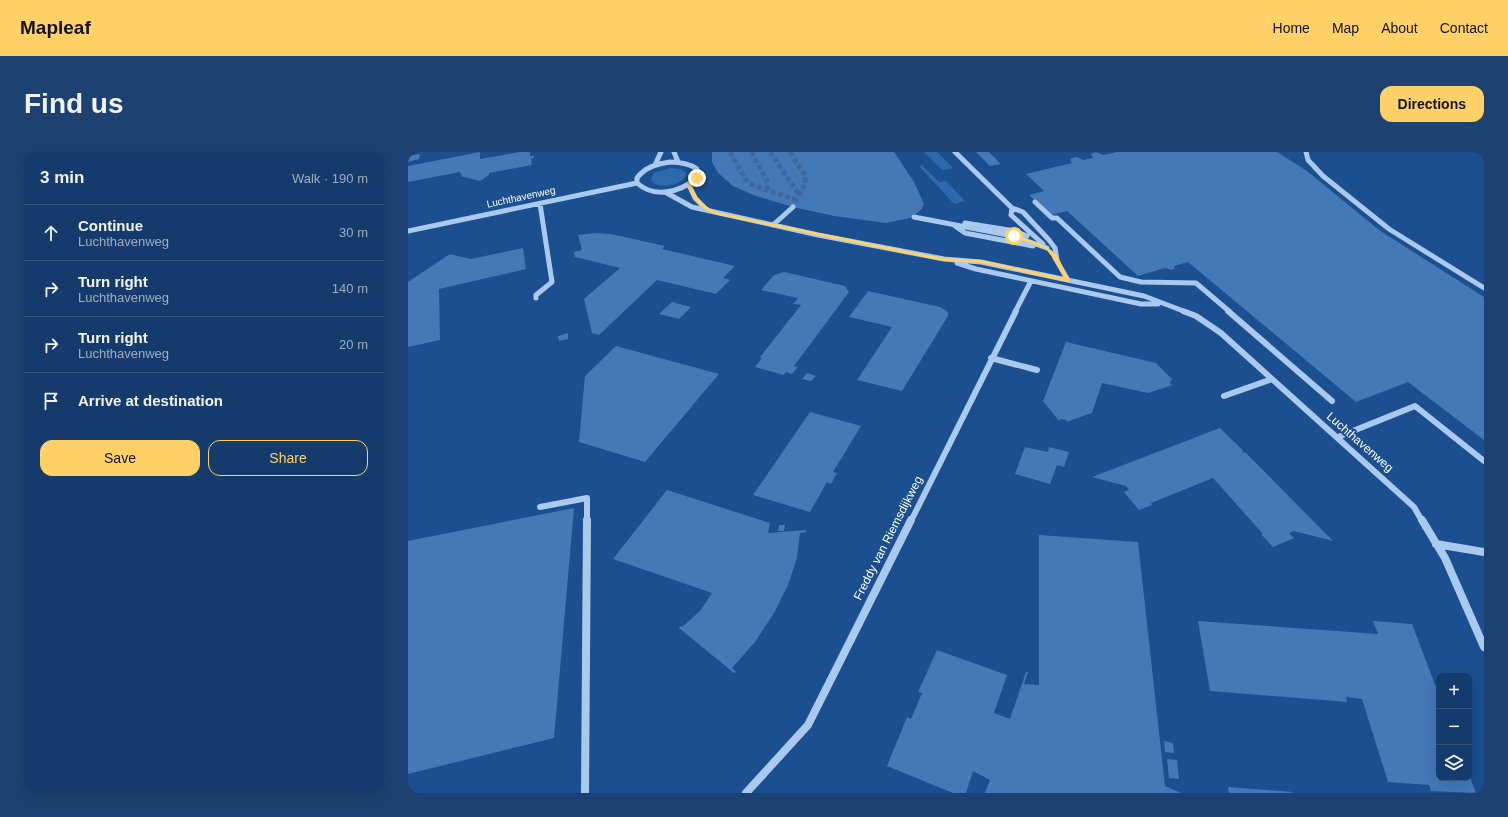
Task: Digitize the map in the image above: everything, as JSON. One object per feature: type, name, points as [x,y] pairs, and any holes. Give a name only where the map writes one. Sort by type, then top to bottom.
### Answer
[{"type":"street","points":[[655,165],[661,152]]},
{"type":"street","points":[[674,152],[678,162]]},
{"type":"street","points":[[955,152],[1012,208],[1023,212],[1049,240],[1055,248],[1058,266],[1068,280]]},
{"type":"street","points":[[1306,152],[1308,160],[1323,176],[1389,229],[1484,288]]},
{"type":"street","points":[[678,162],[686,163],[697,169],[699,173],[697,178],[689,185],[665,192],[644,189],[637,183],[639,175],[655,165],[678,162]]},
{"type":"street","name":"Luchthavenweg","points":[[408,231],[637,183]]},
{"type":"street","points":[[689,185],[695,198],[706,210]]},
{"type":"street","name":"Luchthavenweg","points":[[665,192],[688,206],[818,235],[944,259],[981,262],[1144,296],[1187,312],[1209,324],[1272,378],[1408,500],[1419,513],[1445,558],[1482,636],[1484,647]]},
{"type":"street","points":[[1035,202],[1052,218],[1057,218],[1120,277],[1141,282],[1196,282],[1332,401]]},
{"type":"street","points":[[536,298],[536,295],[552,282],[540,204]]},
{"type":"street","points":[[774,225],[793,207]]},
{"type":"street","points":[[1012,208],[1011,215],[1047,248],[1057,260]]},
{"type":"street","points":[[914,217],[954,224],[970,223],[1015,231],[1047,248]]},
{"type":"street","points":[[954,224],[965,233],[1047,248]]},
{"type":"street","name":"Luchthavenweg","points":[[944,259],[976,269],[1141,304],[1164,304]]},
{"type":"street","name":"Freddy van Riemsdijkweg","points":[[746,793],[808,725],[1031,281]]},
{"type":"street","points":[[991,358],[1038,370]]},
{"type":"street","points":[[1224,396],[1272,378]]},
{"type":"street","points":[[1338,437],[1415,406],[1484,461]]},
{"type":"street","points":[[540,507],[587,498],[585,793]]},
{"type":"street","points":[[1436,544],[1484,552]]},
{"type":"shaded area","points":[[924,152],[937,152],[953,168],[942,170]]},
{"type":"shaded area","points":[[922,165],[939,182],[946,181],[965,201],[954,204],[919,166]]},
{"type":"shaded area","points":[[670,168],[681,169],[686,173],[686,176],[675,184],[665,186],[652,182],[651,179],[654,173]]},
{"type":"building","points":[[480,152],[480,159],[520,152],[530,152],[530,156],[534,156],[534,158],[531,159],[532,165],[489,173],[489,175],[480,181],[460,176],[462,176],[460,172],[408,182],[408,166]]},
{"type":"building","points":[[712,152],[894,152],[914,182],[924,204],[921,210],[910,218],[886,223],[834,216],[793,207],[753,195],[733,186],[718,173],[712,162]]},
{"type":"building","points":[[976,152],[989,152],[1001,164],[990,166]]},
{"type":"building","points":[[1095,152],[1104,155],[1117,152],[1277,152],[1307,171],[1379,230],[1484,297],[1484,440],[1408,382],[1356,402],[1188,262],[1174,266],[1175,268],[1172,270],[1165,268],[1138,276],[1067,211],[1051,215],[1029,195],[1044,191],[1026,174],[1072,163],[1070,160],[1072,158],[1077,157],[1083,160],[1093,158],[1091,154]]},
{"type":"building","points":[[420,154],[419,159],[408,162],[408,156]]},
{"type":"building","points":[[596,233],[611,234],[665,246],[662,249],[735,266],[723,278],[730,280],[716,294],[657,280],[599,335],[592,333],[584,299],[620,268],[575,257],[574,252],[582,250],[578,235]]},
{"type":"building","points":[[523,248],[526,269],[439,289],[440,340],[408,347],[408,282],[450,254],[471,259]]},
{"type":"building","points":[[784,272],[845,286],[849,292],[794,366],[798,367],[792,374],[786,372],[784,375],[755,367],[762,358],[760,357],[801,305],[793,304],[798,298],[761,290],[774,275]]},
{"type":"building","points":[[868,291],[940,307],[948,312],[948,316],[902,391],[857,380],[892,327],[849,317]]},
{"type":"building","points":[[672,302],[691,307],[679,319],[659,314]]},
{"type":"building","points":[[568,333],[568,339],[559,341],[558,336]]},
{"type":"building","points":[[1066,342],[1156,363],[1173,380],[1171,380],[1170,384],[1173,385],[1148,393],[1102,383],[1092,413],[1066,422],[1067,420],[1060,419],[1059,421],[1043,401]]},
{"type":"building","points":[[616,346],[719,374],[645,462],[579,442],[585,376]]},
{"type":"building","points":[[807,373],[816,376],[811,381],[802,379]]},
{"type":"building","points":[[810,412],[861,426],[833,472],[837,473],[831,484],[827,482],[810,512],[753,495]]},
{"type":"building","points":[[1220,428],[1234,442],[1233,443],[1235,442],[1243,453],[1245,452],[1333,541],[1294,531],[1289,533],[1294,538],[1273,547],[1213,478],[1151,503],[1152,505],[1139,510],[1124,492],[1129,490],[1126,486],[1092,477]]},
{"type":"building","points":[[1025,447],[1048,452],[1049,447],[1069,452],[1064,467],[1057,465],[1050,484],[1015,474]]},
{"type":"building","points":[[667,490],[770,523],[768,533],[806,530],[806,532],[800,533],[797,558],[788,585],[774,613],[755,642],[732,668],[736,672],[734,673],[679,628],[700,611],[712,593],[613,559]]},
{"type":"building","points":[[574,508],[554,738],[408,774],[408,541]]},
{"type":"building","points":[[779,525],[785,525],[784,531],[778,531]]},
{"type":"building","points":[[1039,535],[1138,542],[1165,786],[1181,793],[985,793],[990,780],[973,771],[966,793],[953,793],[887,766],[907,717],[911,719],[922,693],[918,692],[937,650],[1007,675],[994,713],[1010,719],[1026,672],[1028,672],[1024,684],[1039,685]]},
{"type":"building","points":[[1198,621],[1378,634],[1373,621],[1412,624],[1436,687],[1436,781],[1471,781],[1476,793],[1431,791],[1429,785],[1388,782],[1362,699],[1346,697],[1347,702],[1210,691]]},
{"type":"building","points":[[1164,741],[1173,743],[1174,753],[1165,752]]},
{"type":"building","points":[[1167,759],[1177,760],[1179,779],[1169,778]]},
{"type":"building","points":[[1228,787],[1293,792],[1229,793]]},
{"type":"tunnel","points":[[730,152],[746,180],[753,185],[796,200]]},
{"type":"tunnel","points":[[751,152],[767,181],[768,190]]},
{"type":"tunnel","points":[[770,152],[799,195]]},
{"type":"tunnel","points":[[790,152],[806,177],[804,186],[795,203]]},
{"type":"route","points":[[697,178],[689,185],[695,198],[706,210],[720,214],[818,235],[944,259],[981,262],[1068,280],[1058,266],[1057,260],[1047,248],[1014,236]]}]
